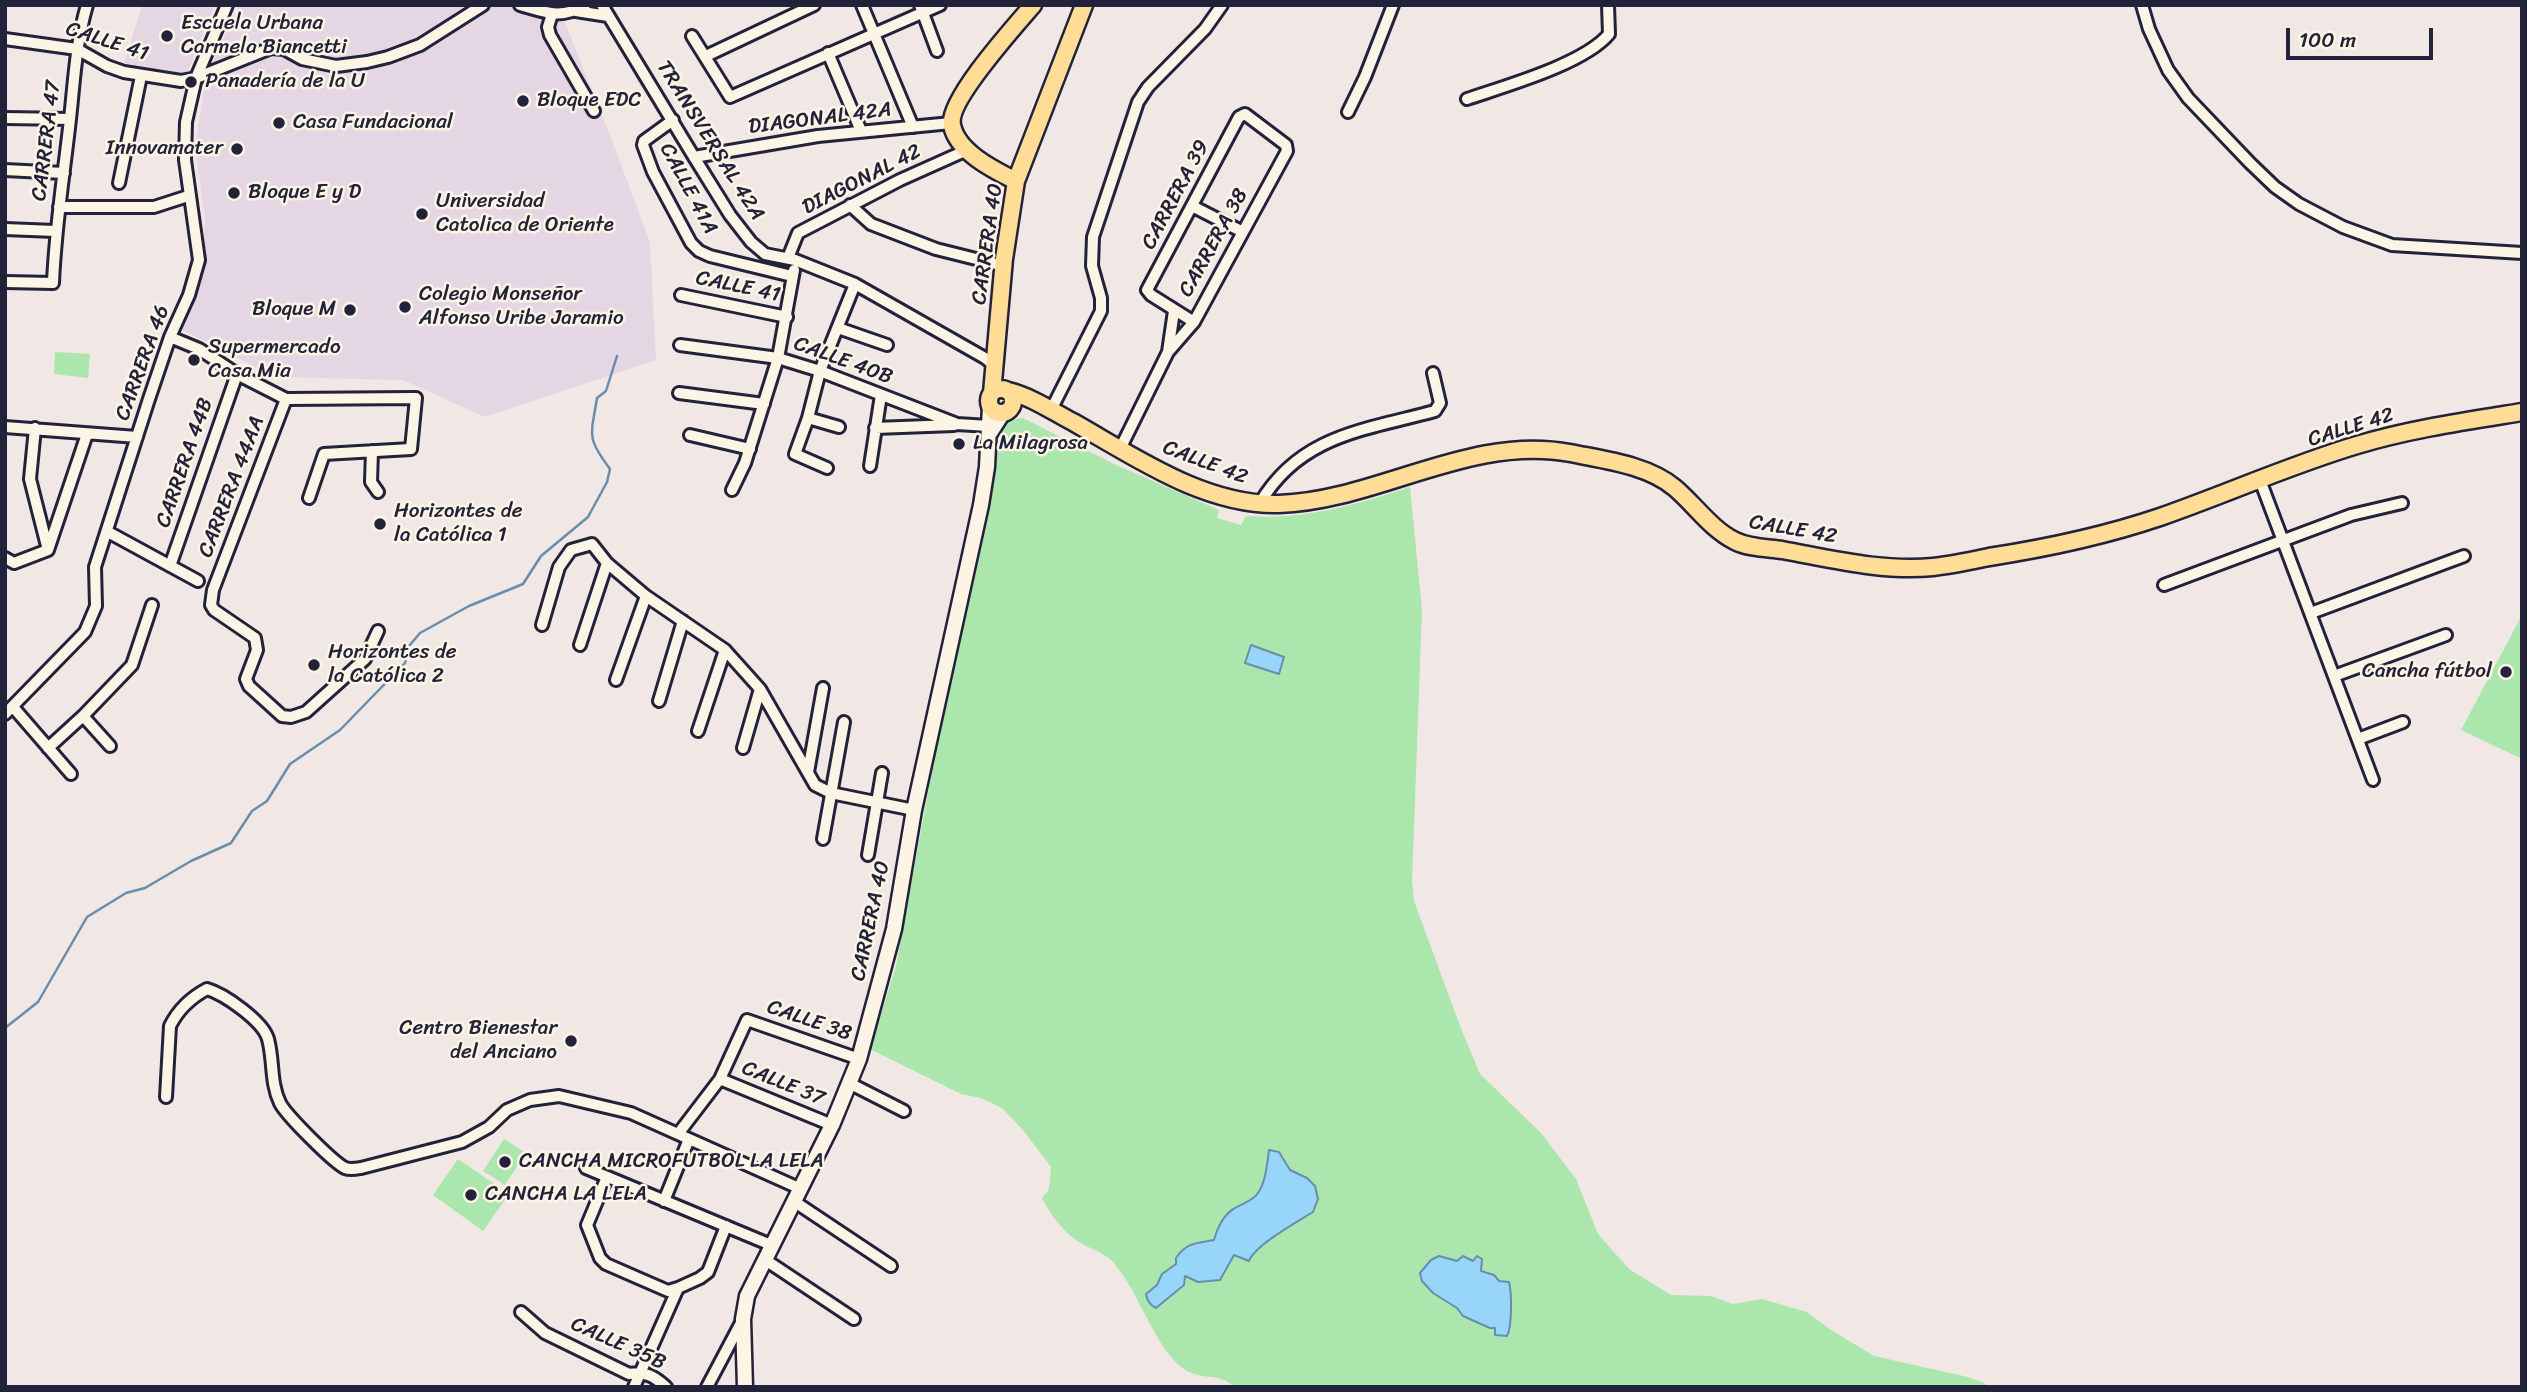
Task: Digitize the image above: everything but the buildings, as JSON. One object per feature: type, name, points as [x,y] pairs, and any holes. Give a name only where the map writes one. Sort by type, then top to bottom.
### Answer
[{"type":"main road","points":[[1016,181],[967,150],[951,123],[954,109],[970,83],[1033,5]]},
{"type":"main road","name":"CARRERA 40","points":[[994,370],[1016,181],[1084,5]]},
{"type":"main road","points":[[994,370],[1001,400],[1049,409]]},
{"type":"main road","name":"CARRERA 40","points":[[743,1320],[747,1296],[832,1125],[859,1059],[894,929],[914,810],[981,505],[989,430],[1001,400]]},
{"type":"main road","name":"CALLE 42","points":[[1049,409],[1163,472],[1226,498],[1280,504],[1320,498],[1493,454],[1552,450],[1602,460],[1656,476],[1674,486],[1719,531],[1740,544],[1870,565],[1913,568],[1958,564],[2093,537],[2161,517],[2358,444],[2445,424],[2522,412]]},
{"type":"main road","points":[[743,1320],[746,1387]]},
{"type":"street","name":"CARRERA 47","points":[[5,282],[53,283],[55,231],[77,49],[87,5]]},
{"type":"street","name":"CARRERA 46","points":[[9,710],[85,632],[92,619],[96,606],[95,567],[170,337],[189,295],[199,260],[188,196],[186,122],[196,78],[227,5]]},
{"type":"street","points":[[196,78],[271,48],[284,49],[302,59],[336,66],[388,57],[420,45],[483,5]]},
{"type":"street","points":[[520,5],[552,14],[564,15],[580,8],[608,16]]},
{"type":"street","name":"TRANSVERSAL 42A","points":[[602,5],[730,215],[751,242],[765,254],[792,259],[855,284],[985,358],[994,370]]},
{"type":"street","points":[[706,56],[814,5]]},
{"type":"street","points":[[862,5],[913,127]]},
{"type":"street","points":[[692,36],[730,97],[875,33],[921,9],[940,5]]},
{"type":"street","points":[[1049,409],[1101,311],[1101,298],[1092,266],[1093,237],[1138,102],[1148,87],[1205,29],[1222,5]]},
{"type":"street","points":[[1348,112],[1365,77],[1393,5]]},
{"type":"street","points":[[1467,99],[1572,60],[1603,42],[1609,34],[1608,5]]},
{"type":"street","points":[[2142,5],[2149,29],[2168,70],[2188,98],[2258,171],[2299,204],[2343,227],[2392,245],[2522,253]]},
{"type":"street","points":[[921,9],[937,51]]},
{"type":"street","points":[[552,14],[548,27],[550,35],[594,111]]},
{"type":"street","name":"CALLE 41","points":[[5,39],[77,49],[107,66],[142,76],[181,80],[196,78]]},
{"type":"street","points":[[828,53],[860,131]]},
{"type":"street","points":[[120,183],[142,76]]},
{"type":"street","name":"CARRERA 38","points":[[1120,449],[1168,352],[1194,321],[1288,148],[1245,114],[1241,115]]},
{"type":"street","name":"CARRERA 39","points":[[1174,311],[1147,290],[1241,115]]},
{"type":"street","points":[[5,118],[70,119]]},
{"type":"street","name":"CALLE 41A","points":[[673,120],[643,145],[653,172],[684,233],[699,251],[710,256],[792,276]]},
{"type":"street","name":"DIAGONAL 42A","points":[[694,157],[768,143],[951,123]]},
{"type":"street","name":"DIAGONAL 42","points":[[732,489],[750,449],[778,358],[787,317],[792,259],[798,233],[850,205],[967,150]]},
{"type":"street","points":[[5,170],[64,173]]},
{"type":"street","points":[[59,207],[154,207],[188,196]]},
{"type":"street","points":[[850,205],[871,224],[936,249],[1004,266]]},
{"type":"street","points":[[1192,206],[1243,232]]},
{"type":"street","points":[[5,229],[55,231]]},
{"type":"street","points":[[827,468],[795,454],[820,371],[855,284]]},
{"type":"street","name":"CALLE 41","points":[[681,295],[787,317]]},
{"type":"street","points":[[1174,311],[1194,321]]},
{"type":"street","name":"CARRERA 38","points":[[1168,352],[1174,311]]},
{"type":"street","points":[[838,328],[887,345]]},
{"type":"street","points":[[170,337],[199,349],[286,399],[416,398],[411,449],[324,454],[309,498]]},
{"type":"street","name":"CALLE 40B","points":[[680,345],[778,358],[820,371],[957,424],[989,430]]},
{"type":"street","name":"CARRERA 44B","points":[[170,566],[237,373]]},
{"type":"street","points":[[1260,503],[1273,481],[1290,465],[1325,442],[1435,411],[1440,403],[1433,373]]},
{"type":"street","points":[[679,393],[764,404]]},
{"type":"street","points":[[870,466],[881,395]]},
{"type":"street","name":"CARRERA 44AA","points":[[286,399],[213,590],[211,602],[214,610],[255,638],[257,650],[246,679],[249,686],[282,716],[291,717],[306,712],[365,659],[378,631]]},
{"type":"street","points":[[808,418],[839,427]]},
{"type":"street","points":[[875,428],[957,424]]},
{"type":"street","points":[[5,427],[137,437]]},
{"type":"street","points":[[35,428],[30,479],[48,550]]},
{"type":"street","points":[[48,550],[87,434]]},
{"type":"street","points":[[690,435],[750,449]]},
{"type":"street","points":[[372,451],[371,482],[377,492]]},
{"type":"street","points":[[2260,480],[2373,780]]},
{"type":"street","points":[[2165,585],[2351,514],[2402,503]]},
{"type":"street","points":[[108,532],[198,581]]},
{"type":"street","points":[[542,625],[559,567],[571,550],[592,544],[607,563],[646,596],[724,650],[760,689],[816,785],[831,793],[914,810]]},
{"type":"street","points":[[7,560],[14,563],[48,550]]},
{"type":"street","points":[[2311,613],[2464,556]]},
{"type":"street","points":[[580,645],[607,563]]},
{"type":"street","points":[[616,680],[646,596]]},
{"type":"street","points":[[48,748],[83,716],[132,664],[152,605]]},
{"type":"street","points":[[659,701],[683,621]]},
{"type":"street","points":[[2334,676],[2446,635]]},
{"type":"street","points":[[698,731],[724,650]]},
{"type":"street","points":[[808,772],[823,688]]},
{"type":"street","points":[[743,748],[760,689]]},
{"type":"street","points":[[9,710],[71,774]]},
{"type":"street","points":[[83,716],[110,746]]},
{"type":"street","points":[[824,839],[844,722]]},
{"type":"street","points":[[2358,739],[2403,722]]},
{"type":"street","points":[[868,855],[882,772]]},
{"type":"street","points":[[166,1097],[170,1026],[174,1017],[196,995],[207,989],[229,999],[262,1028],[268,1037],[274,1087],[281,1106],[335,1161],[348,1169],[462,1142],[489,1127],[507,1110],[530,1100],[559,1096],[631,1113],[683,1136],[798,1196],[891,1266]]},
{"type":"street","name":"CALLE 38","points":[[720,1079],[747,1020],[859,1059]]},
{"type":"street","points":[[663,1200],[683,1136],[720,1079]]},
{"type":"street","name":"CALLE 37","points":[[720,1079],[832,1125]]},
{"type":"street","points":[[849,1083],[904,1111]]},
{"type":"street","points":[[586,1168],[771,1245]]},
{"type":"street","points":[[607,1177],[587,1225],[600,1258],[606,1264],[668,1291],[700,1279],[708,1272],[726,1226]]},
{"type":"street","points":[[764,1259],[853,1318]]},
{"type":"street","points":[[634,1387],[678,1288]]},
{"type":"street","name":"CALLE 35B","points":[[521,1312],[545,1333],[629,1374],[642,1371],[657,1378],[666,1387]]},
{"type":"street","name":"CARRERA 40","points":[[707,1387],[743,1320]]},
{"type":"shaded area","name":"Escuela Urbana Carmela Biancetti","points":[[142,5],[215,5],[186,75],[123,67]]},
{"type":"shaded area","name":"Universidad Catolica de Oriente","points":[[239,5],[558,5],[650,243],[656,360],[485,417],[403,380],[275,377],[183,330],[202,272],[205,220],[195,146],[203,96],[210,68]]},
{"type":"green space","points":[[55,352],[90,354],[88,378],[54,374]]},
{"type":"green space","points":[[1023,418],[1114,464],[1219,510],[1217,518],[1241,525],[1246,516],[1309,513],[1349,505],[1410,487],[1422,610],[1412,881],[1414,901],[1480,1074],[1541,1133],[1576,1179],[1598,1234],[1629,1269],[1671,1295],[1711,1296],[1733,1304],[1762,1299],[1807,1312],[1874,1356],[1968,1377],[1988,1387],[1235,1387],[1222,1379],[1188,1372],[1171,1357],[1131,1287],[1113,1262],[1076,1240],[1052,1215],[1042,1198],[1049,1189],[1051,1167],[1002,1108],[981,1098],[961,1094],[870,1049],[896,966],[935,755],[1002,430],[1011,420]]},
{"type":"green space","name":"Cancha fútbol","points":[[2522,615],[2522,759],[2461,730]]},
{"type":"green space","name":"CANCHA MICROFUTBOL LA LELA","points":[[504,1139],[526,1153],[505,1185],[483,1171]]},
{"type":"green space","name":"CANCHA LA LELA","points":[[458,1159],[509,1194],[483,1231],[433,1195]]},
{"type":"water","points":[[1251,645],[1284,657],[1279,674],[1245,663]]},
{"type":"water","points":[[1269,1150],[1279,1152],[1290,1170],[1307,1178],[1315,1186],[1318,1199],[1313,1212],[1268,1241],[1249,1261],[1234,1255],[1220,1280],[1198,1282],[1185,1276],[1184,1285],[1156,1308],[1152,1306],[1146,1294],[1157,1285],[1162,1274],[1176,1264],[1180,1253],[1193,1244],[1214,1240],[1227,1214],[1256,1196],[1264,1178]]},
{"type":"water","points":[[1439,1256],[1457,1261],[1463,1256],[1473,1261],[1477,1256],[1482,1259],[1481,1271],[1494,1275],[1499,1281],[1509,1282],[1511,1310],[1507,1336],[1495,1335],[1495,1328],[1463,1316],[1457,1308],[1433,1293],[1422,1281],[1420,1273],[1431,1260]]},
{"type":"waterway","points":[[5,1028],[38,1002],[87,917],[126,893],[145,888],[191,861],[231,843],[252,811],[267,801],[290,764],[340,730],[405,663],[409,646],[420,633],[469,606],[523,584],[541,556],[588,517],[607,482],[610,469],[597,450],[592,429],[597,398],[606,391],[617,356]]},
{"type":"place","name":"Escuela Urbana Carmela Biancetti","points":[[167,36]]},
{"type":"place","name":"Panadería de la U","points":[[191,82]]},
{"type":"place","name":"Bloque EDC","points":[[523,101]]},
{"type":"place","name":"Casa Fundacional","points":[[279,123]]},
{"type":"place","name":"Innovamater","points":[[237,149]]},
{"type":"place","name":"Bloque E y D","points":[[234,193]]},
{"type":"place","name":"Universidad Catolica de Oriente","points":[[422,214]]},
{"type":"place","name":"Colegio Monseñor Alfonso Uribe Jaramio","points":[[405,307]]},
{"type":"place","name":"Bloque M","points":[[350,310]]},
{"type":"place","name":"Supermercado Casa Mia","points":[[194,360]]},
{"type":"place","name":"La Milagrosa","points":[[959,444]]},
{"type":"place","name":"Horizontes de la Católica 1","points":[[380,524]]},
{"type":"place","name":"Horizontes de la Católica 2","points":[[314,665]]},
{"type":"place","name":"Cancha fútbol","points":[[2506,672]]},
{"type":"place","name":"Centro Bienestar del Anciano","points":[[571,1041]]},
{"type":"place","name":"CANCHA MICROFUTBOL LA LELA","points":[[505,1162]]},
{"type":"place","name":"CANCHA LA LELA","points":[[471,1195]]}]
